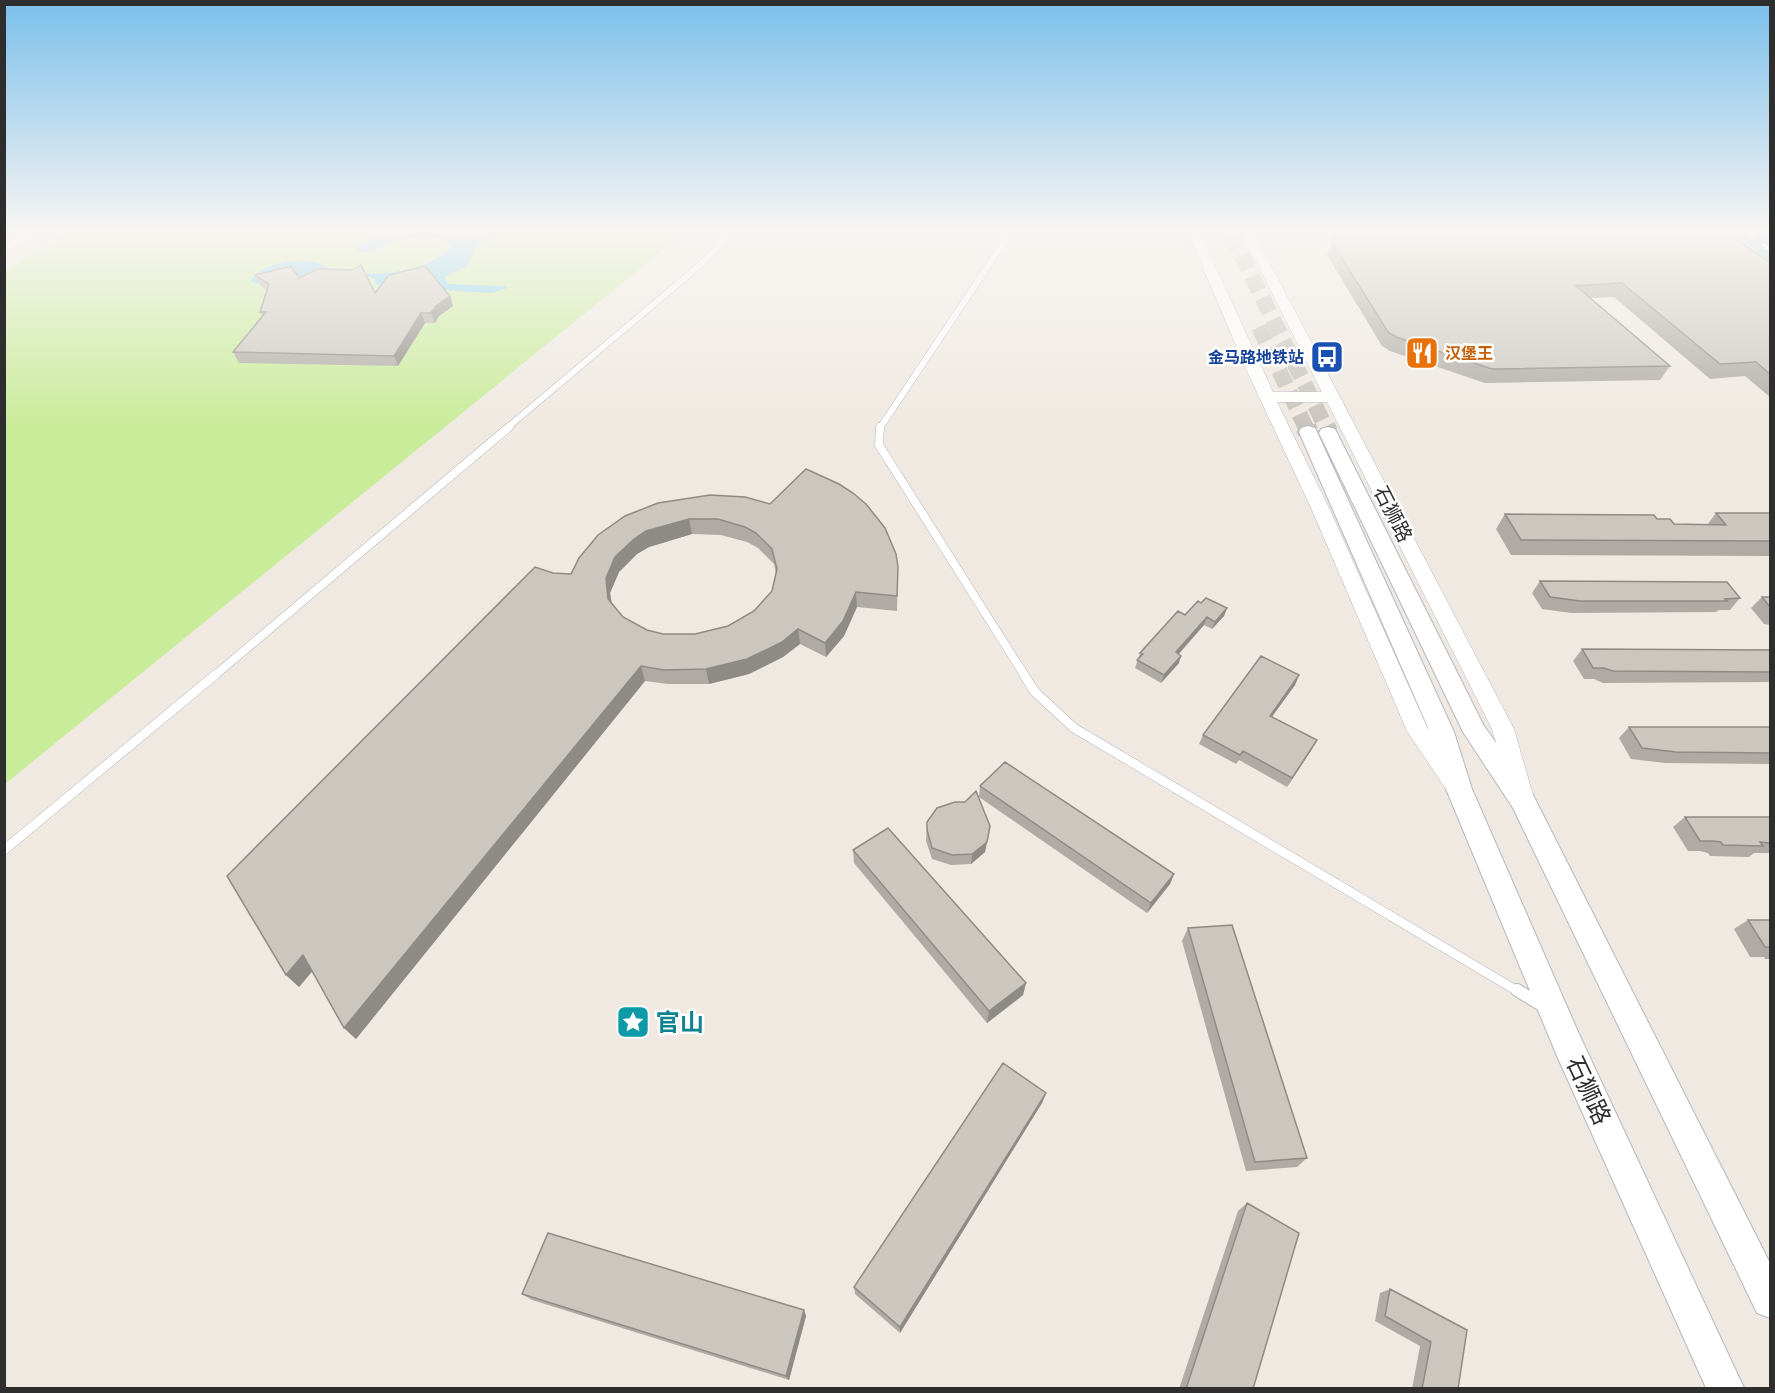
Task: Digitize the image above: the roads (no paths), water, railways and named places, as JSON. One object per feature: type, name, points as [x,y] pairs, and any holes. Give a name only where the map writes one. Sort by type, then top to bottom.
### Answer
[{"type":"main road","name":"石狮路","points":[[1725,1389],[1554,1012],[1459,789],[1442,732],[1318,432],[1475,732],[1524,801],[1770,1300]]},
{"type":"street","name":"石狮路","points":[[1223,298],[1331,531],[1418,731],[1459,789]]},
{"type":"street","name":"石狮路","points":[[1281,298],[1503,729],[1524,801]]},
{"type":"street","points":[[1268,397],[1333,398]]},
{"type":"lane","points":[[4,850],[80,790],[660,298]]},
{"type":"lane","points":[[966,298],[880,425],[879,445],[1035,692],[1074,728],[1554,1012]]},
{"type":"tunnel","points":[[1263,298],[1326,428]]},
{"type":"tunnel","points":[[1259,327],[1306,428]]},
{"type":"tunnel","points":[[1306,427],[1308,432]]},
{"type":"tunnel","points":[[1325,427],[1328,433]]},
{"type":"place","name":"汉堡王","points":[[1422,353]]},
{"type":"place","name":"金马路地铁站","points":[[1327,357]]},
{"type":"place","name":"官山","points":[[633,1022]]}]
